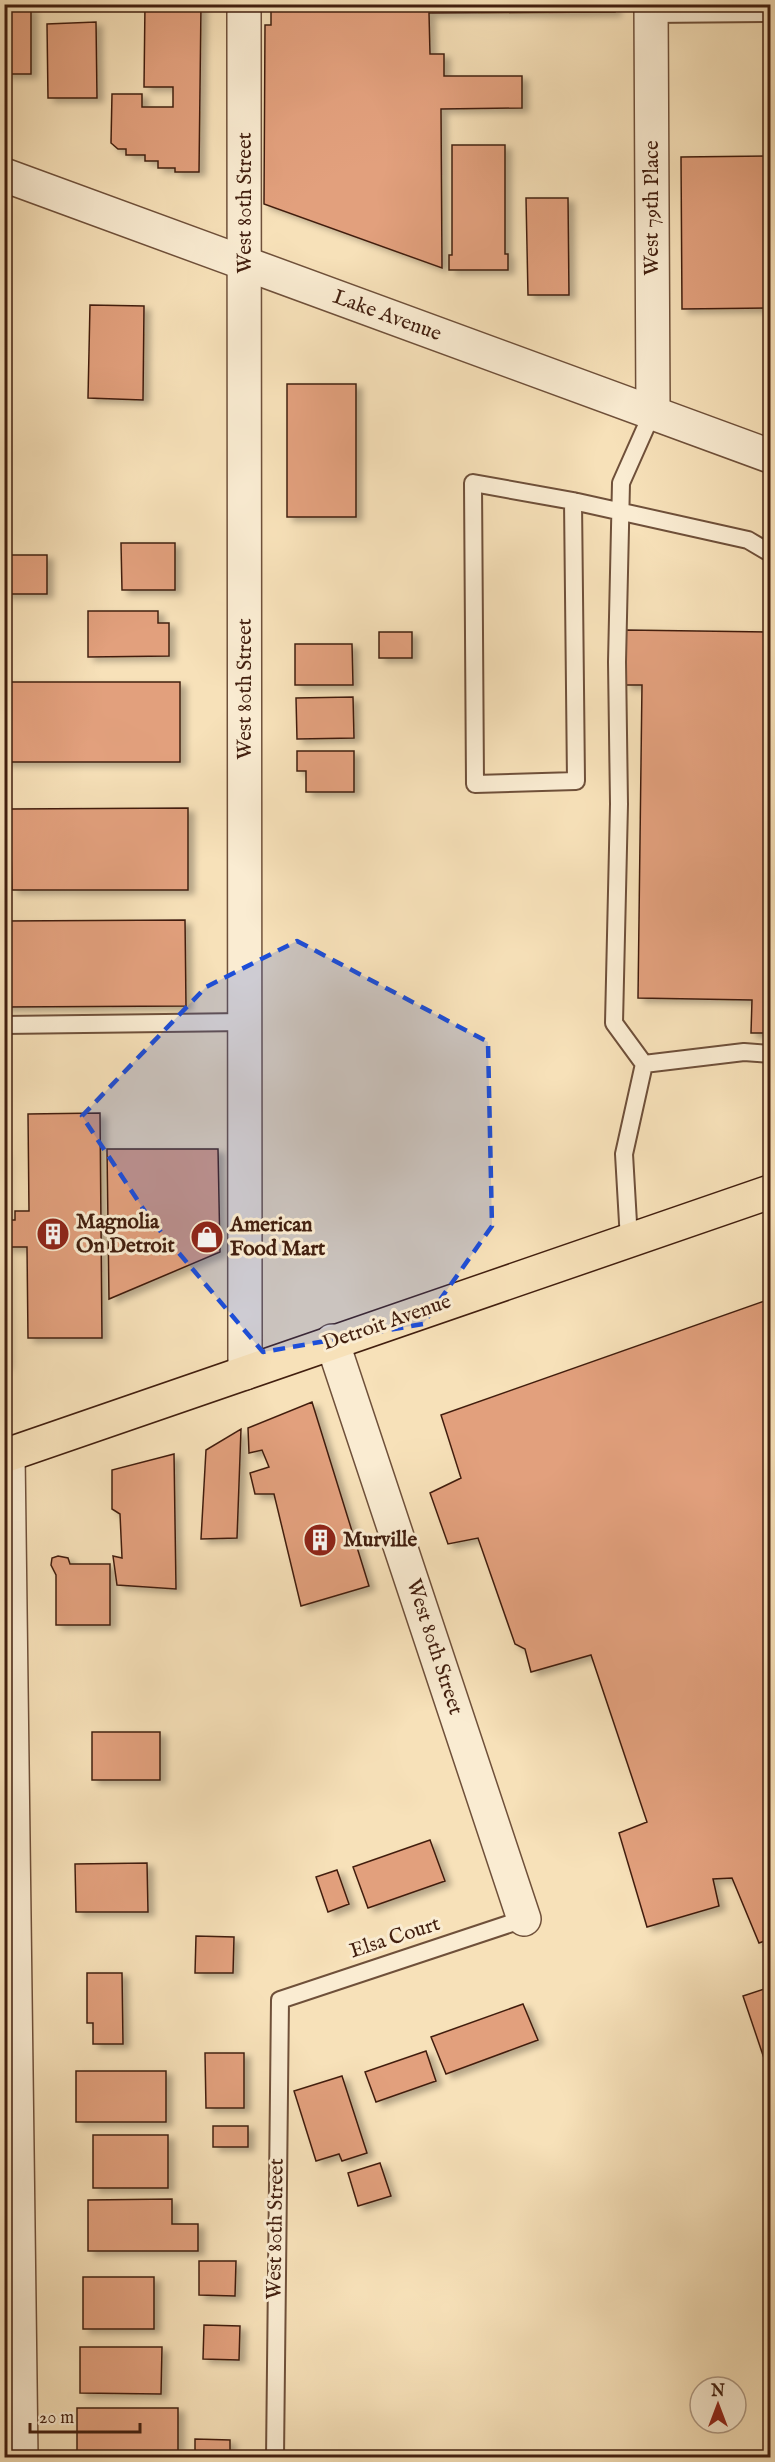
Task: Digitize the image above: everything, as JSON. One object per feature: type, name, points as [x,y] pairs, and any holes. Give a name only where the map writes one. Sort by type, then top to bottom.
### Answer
[{"type":"main road","name":"Detroit Avenue","points":[[6,1455],[332,1341],[771,1192]]},
{"type":"street","name":"West 80th Street","points":[[244,4],[245,1373]]},
{"type":"street","name":"West 79th Place","points":[[651,9],[653,411]]},
{"type":"street","name":"Lake Avenue","points":[[4,175],[771,456]]},
{"type":"street","name":"West 80th Street","points":[[332,1341],[524,1919]]},
{"type":"street","points":[[6,1455],[21,2457]]},
{"type":"lane","points":[[651,9],[771,13]]},
{"type":"lane","points":[[629,1240],[624,1154],[644,1064],[614,1023],[619,804],[617,662],[620,513],[621,483],[653,411]]},
{"type":"lane","points":[[573,501],[576,781],[475,784],[473,483],[573,501],[748,540],[771,553]]},
{"type":"lane","points":[[4,1024],[245,1022]]},
{"type":"lane","points":[[644,1064],[744,1052],[771,1054]]},
{"type":"lane","name":"Elsa Court","points":[[280,2000],[524,1919]]},
{"type":"lane","name":"West 80th Street","points":[[275,2457],[280,2000]]},
{"type":"highlighted area","points":[[297,941],[488,1042],[492,1226],[423,1324],[263,1352],[150,1219],[82,1116],[206,987]]},
{"type":"building","points":[[145,4],[201,4],[199,172],[175,172],[175,168],[158,168],[158,161],[145,161],[145,155],[126,155],[126,149],[118,149],[111,143],[112,94],[142,94],[142,107],[173,107],[173,87],[144,87]]},
{"type":"building","points":[[271,4],[615,4],[615,12],[429,13],[430,54],[444,54],[444,76],[522,76],[522,108],[441,109],[442,268],[264,204],[265,25],[271,25]]},
{"type":"building","points":[[4,7],[31,7],[31,74],[4,74]]},
{"type":"building","points":[[96,22],[97,98],[48,98],[47,24]]},
{"type":"building","points":[[452,145],[505,145],[505,254],[508,254],[508,270],[449,270],[449,255],[452,255]]},
{"type":"building","points":[[770,156],[770,308],[682,309],[681,157]]},
{"type":"building","points":[[526,198],[568,198],[569,295],[528,295]]},
{"type":"building","points":[[90,305],[144,306],[143,400],[88,398]]},
{"type":"building","points":[[287,384],[356,384],[356,517],[287,517]]},
{"type":"building","points":[[121,543],[175,543],[175,590],[122,590]]},
{"type":"building","points":[[4,555],[47,555],[47,594],[4,594]]},
{"type":"building","points":[[88,611],[158,611],[158,623],[169,623],[169,656],[88,657]]},
{"type":"building","points":[[626,630],[770,632],[770,1033],[751,1033],[752,1000],[638,998],[642,685],[625,685]]},
{"type":"building","points":[[379,632],[412,632],[412,658],[379,658]]},
{"type":"building","points":[[295,644],[352,644],[353,685],[295,685]]},
{"type":"building","points":[[4,682],[180,682],[180,762],[4,762]]},
{"type":"building","points":[[353,697],[354,738],[297,739],[296,698]]},
{"type":"building","points":[[297,751],[354,751],[354,792],[306,792],[306,771],[297,771]]},
{"type":"building","points":[[188,808],[188,890],[12,890],[10,809]]},
{"type":"building","points":[[185,920],[186,1006],[4,1007],[4,921]]},
{"type":"building","name":"Magnolia On Detroit","points":[[100,1113],[102,1338],[28,1338],[27,1247],[5,1247],[6,1365],[4,1365],[4,1151],[5,1220],[15,1220],[15,1211],[29,1211],[28,1114]]},
{"type":"building","points":[[107,1149],[218,1149],[220,1252],[109,1299]]},
{"type":"building","points":[[770,1299],[770,1939],[759,1943],[732,1878],[713,1879],[719,1906],[647,1927],[619,1833],[647,1822],[591,1655],[531,1672],[525,1649],[515,1644],[478,1538],[448,1544],[430,1493],[461,1478],[441,1415]]},
{"type":"building","name":"Murville","points":[[312,1402],[369,1586],[301,1606],[274,1494],[255,1494],[250,1473],[269,1467],[262,1450],[249,1453],[248,1428]]},
{"type":"building","points":[[241,1429],[237,1538],[201,1539],[206,1450]]},
{"type":"building","points":[[174,1454],[176,1589],[117,1585],[113,1556],[122,1558],[120,1514],[112,1509],[112,1470]]},
{"type":"building","points":[[58,1556],[68,1558],[70,1564],[110,1564],[110,1625],[56,1625],[56,1575],[51,1565],[52,1558]]},
{"type":"building","points":[[92,1732],[160,1732],[160,1780],[92,1780]]},
{"type":"building","points":[[430,1840],[445,1881],[368,1908],[353,1867]]},
{"type":"building","points":[[147,1863],[148,1912],[76,1912],[75,1864]]},
{"type":"building","points":[[337,1870],[349,1904],[328,1912],[316,1877]]},
{"type":"building","points":[[196,1936],[234,1937],[233,1973],[195,1973]]},
{"type":"building","points":[[87,1973],[122,1973],[123,2044],[93,2044],[93,2023],[87,2023]]},
{"type":"building","points":[[770,1987],[770,2076],[743,1996]]},
{"type":"building","points":[[523,2004],[538,2040],[446,2074],[431,2037]]},
{"type":"building","points":[[426,2051],[436,2081],[376,2102],[365,2072]]},
{"type":"building","points":[[205,2053],[244,2053],[244,2108],[206,2108]]},
{"type":"building","points":[[76,2071],[166,2071],[166,2122],[76,2122]]},
{"type":"building","points":[[342,2076],[367,2153],[342,2161],[339,2154],[316,2161],[294,2091]]},
{"type":"building","points":[[213,2126],[248,2126],[248,2147],[213,2147]]},
{"type":"building","points":[[93,2135],[168,2135],[168,2188],[93,2188]]},
{"type":"building","points":[[380,2163],[391,2196],[358,2206],[348,2173]]},
{"type":"building","points":[[172,2199],[172,2224],[198,2224],[198,2251],[88,2251],[88,2200]]},
{"type":"building","points":[[199,2261],[236,2261],[235,2296],[199,2295]]},
{"type":"building","points":[[83,2277],[154,2277],[154,2329],[83,2329]]},
{"type":"building","points":[[204,2325],[240,2326],[239,2360],[203,2359]]},
{"type":"building","points":[[80,2347],[162,2347],[161,2394],[80,2393]]},
{"type":"building","points":[[77,2408],[178,2408],[178,2454],[77,2454]]},
{"type":"building","points":[[195,2439],[230,2440],[230,2458],[195,2458]]},
{"type":"place","name":"Magnolia On Detroit","points":[[53,1234]]},
{"type":"place","name":"American Food Mart","points":[[207,1237]]},
{"type":"place","name":"Murville","points":[[320,1540]]}]
